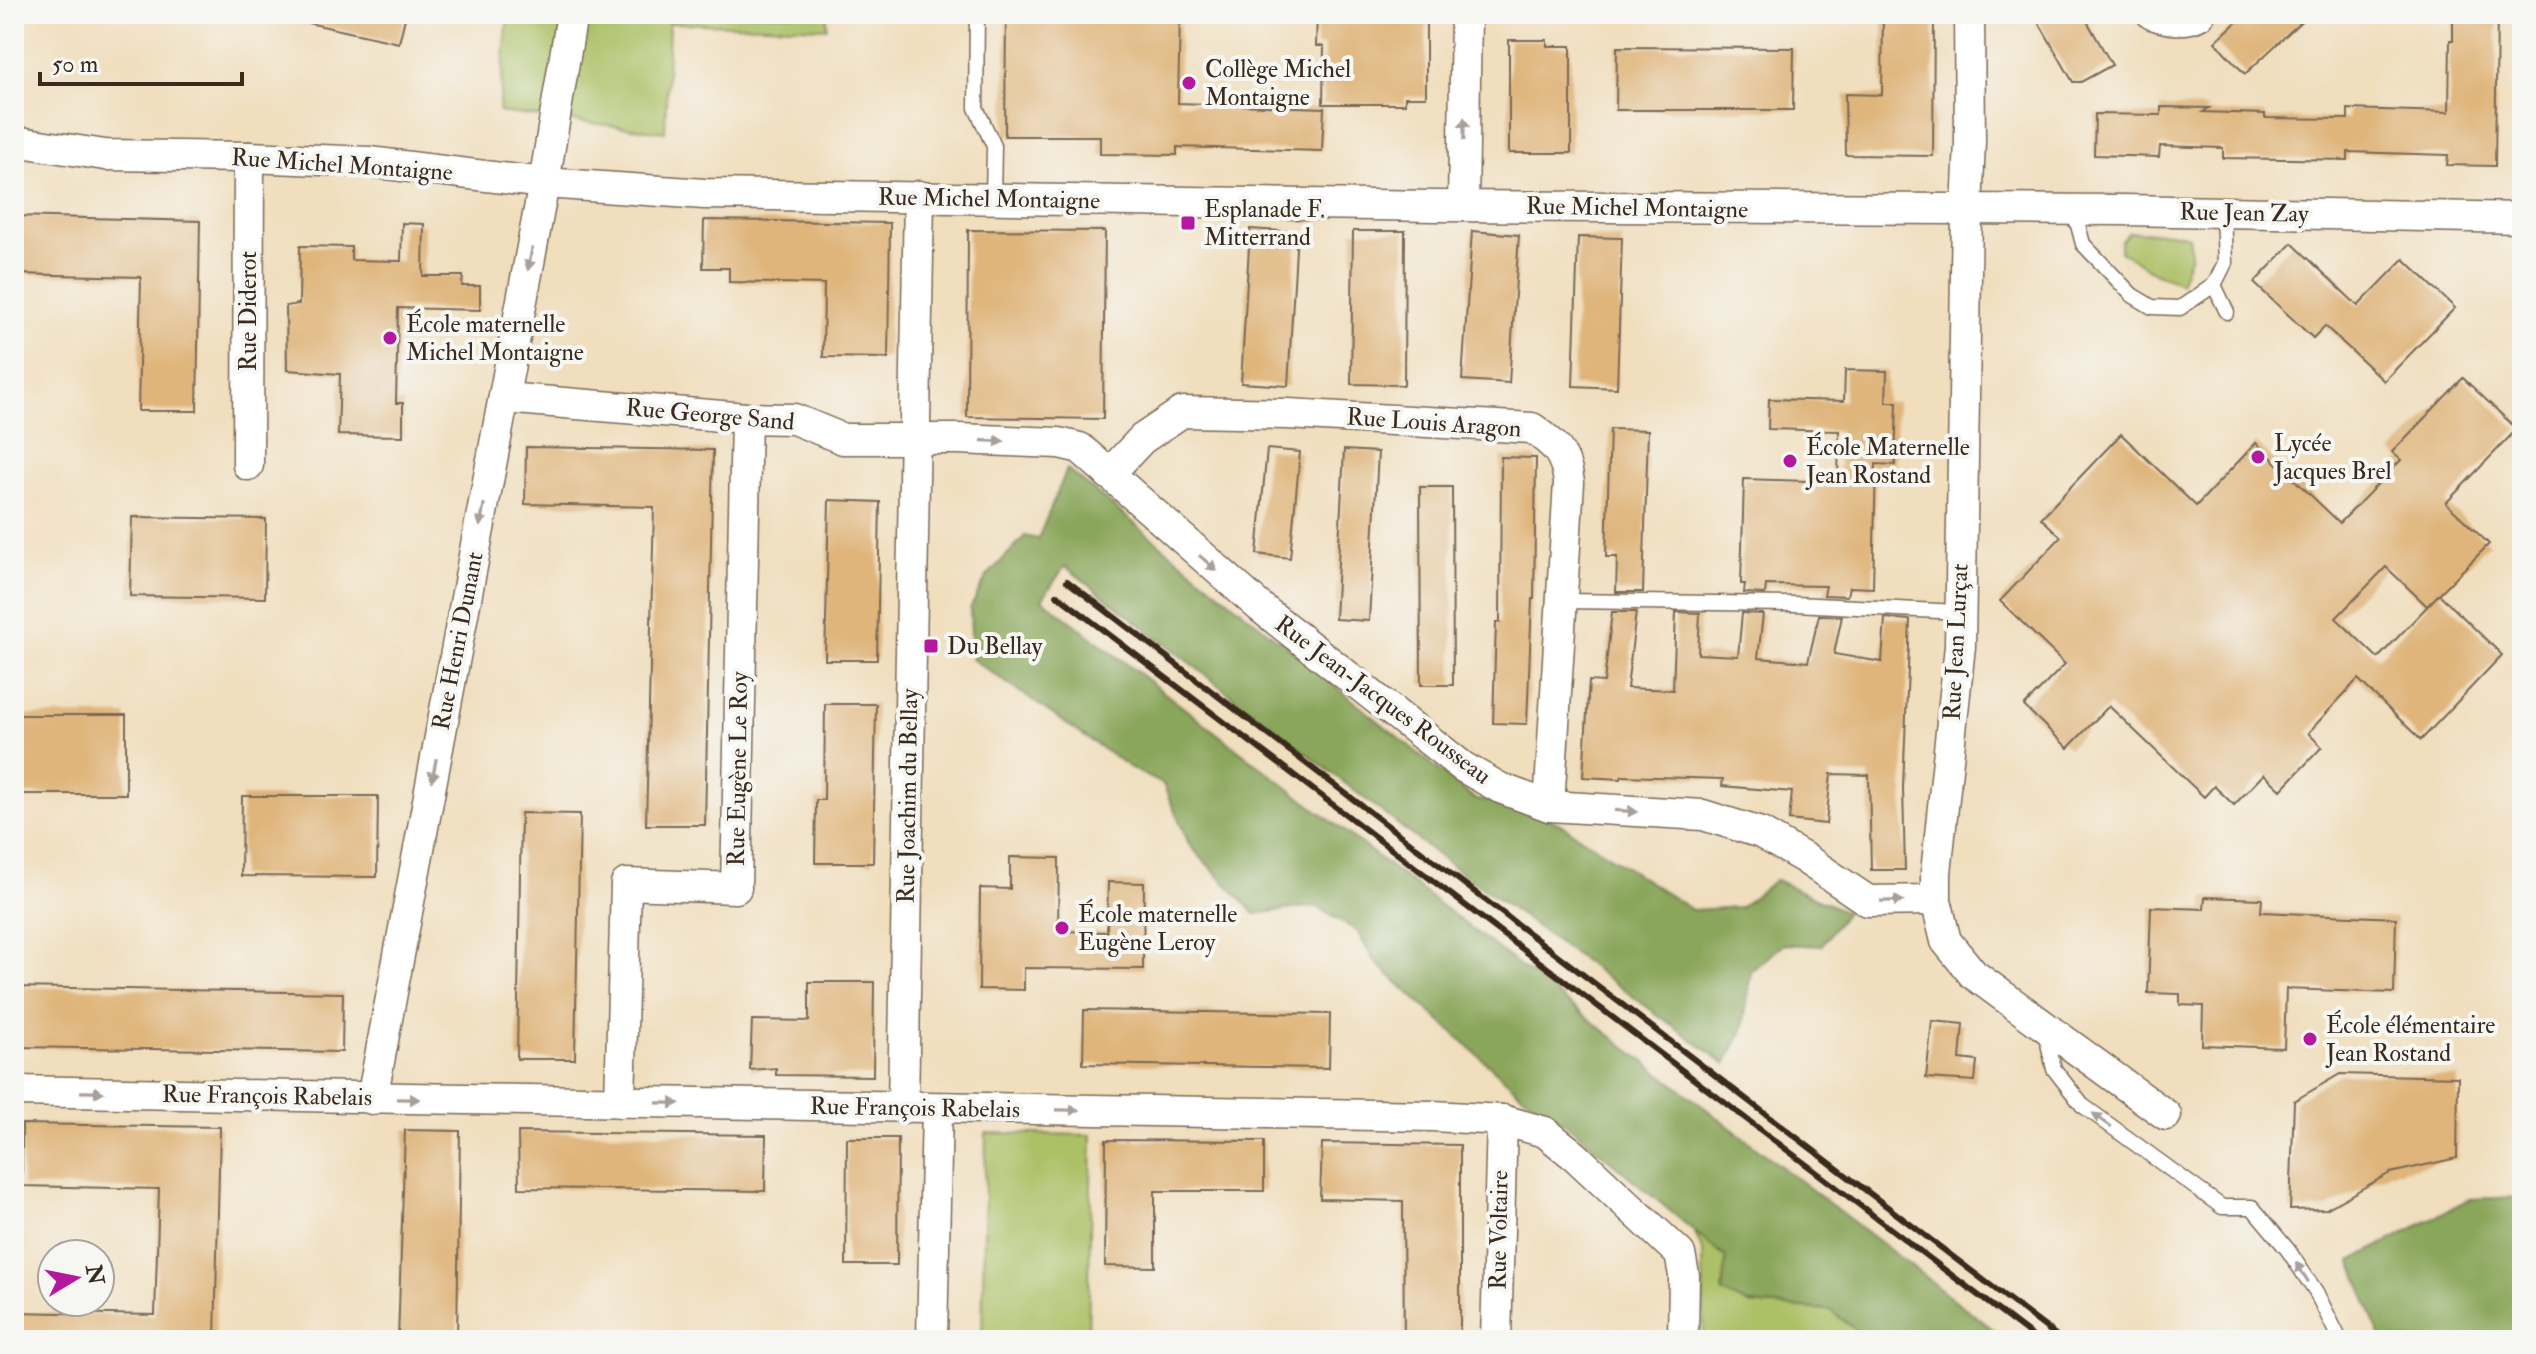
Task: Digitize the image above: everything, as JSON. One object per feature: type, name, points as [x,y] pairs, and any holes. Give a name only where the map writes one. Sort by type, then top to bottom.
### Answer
[{"type":"street","name":"Rue Henri Dunant","points":[[372,1099],[544,183],[572,14]]},
{"type":"street","points":[[1463,206],[1466,14]]},
{"type":"street","name":"Rue Jean Lurçat","points":[[1969,14],[1970,141],[1960,646],[1936,900],[1946,941],[1973,974],[2166,1115]]},
{"type":"street","points":[[2152,14],[2171,20],[2200,14]]},
{"type":"street","name":"Rue Michel Montaigne","points":[[14,141],[105,155],[369,162],[544,183],[705,194],[1967,211]]},
{"type":"street","name":"Rue Diderot","points":[[248,465],[249,157]]},
{"type":"street","name":"Rue Joachim du Bellay","points":[[903,1108],[919,196]]},
{"type":"street","name":"Rue Jean Zay","points":[[1967,211],[2522,218]]},
{"type":"street","name":"Rue George Sand","points":[[504,398],[746,418],[794,419],[843,439],[915,440]]},
{"type":"street","name":"Rue Louis Aragon","points":[[1109,474],[1142,439],[1182,412],[1288,414],[1532,428],[1555,444],[1566,464],[1569,482],[1549,806]]},
{"type":"street","name":"Rue Eugène Le Roy","points":[[620,1102],[626,884],[736,888],[746,418]]},
{"type":"street","name":"Rue Jean-Jacques Rousseau","points":[[915,440],[973,440],[1080,448],[1260,607],[1463,767],[1500,788],[1549,806],[1703,815],[1761,833],[1868,901],[1936,900]]},
{"type":"street","name":"Rue François Rabelais","points":[[14,1091],[1433,1116],[1502,1120],[1545,1132],[1680,1254],[1684,1275],[1683,1340]]},
{"type":"street","points":[[932,1340],[937,1108]]},
{"type":"street","name":"Rue Voltaire","points":[[1496,1340],[1502,1120]]},
{"type":"lane","points":[[977,14],[976,108],[994,146],[993,199]]},
{"type":"lane","points":[[2074,210],[2083,244],[2132,295],[2152,307],[2180,308],[2214,285],[2225,263],[2223,212]]},
{"type":"lane","points":[[2214,285],[2227,312]]},
{"type":"lane","points":[[1563,601],[1795,604],[1959,612]]},
{"type":"lane","points":[[2043,1026],[2054,1069],[2082,1105],[2222,1207],[2252,1207],[2288,1250],[2316,1292],[2340,1340]]},
{"type":"green space","points":[[488,14],[827,14],[827,28],[669,23],[665,132],[499,112],[508,15]]},
{"type":"green space","points":[[2129,232],[2188,236],[2191,255],[2180,283],[2154,272],[2120,251],[2120,242]]},
{"type":"green space","points":[[1067,469],[1476,800],[1514,803],[1560,824],[1692,910],[1740,907],[1776,880],[1846,912],[1821,946],[1784,944],[1751,971],[1743,1030],[1726,1064],[1440,857],[1065,566],[1042,599],[2007,1340],[1869,1340],[1830,1310],[1748,1304],[1722,1292],[1726,1258],[1568,1125],[1520,1093],[1374,961],[1357,931],[1315,906],[1255,914],[1190,846],[1163,784],[1132,769],[972,659],[970,609],[987,576],[1025,536],[1038,539]]},
{"type":"green space","points":[[986,1133],[1092,1135],[1088,1340],[982,1340]]},
{"type":"green space","points":[[2522,1197],[2522,1340],[2382,1340],[2351,1261],[2469,1199]]},
{"type":"green space","points":[[1694,1231],[1726,1258],[1748,1304],[1830,1310],[1869,1340],[1704,1340],[1703,1251]]},
{"type":"building","points":[[309,14],[406,14],[399,43],[308,23]]},
{"type":"building","points":[[1006,14],[1180,14],[1178,103],[1324,108],[1322,151],[1177,147],[1177,155],[1100,154],[1100,136],[1005,136]]},
{"type":"building","points":[[1317,14],[1426,14],[1426,97],[1405,97],[1405,104],[1323,104],[1324,46],[1316,46]]},
{"type":"building","points":[[1883,14],[1934,14],[1933,156],[1846,155],[1845,94],[1882,95]]},
{"type":"building","points":[[2034,14],[2083,14],[2112,65],[2081,82],[2073,82]]},
{"type":"building","points":[[2245,14],[2309,14],[2245,74],[2215,42]]},
{"type":"building","points":[[2453,14],[2497,14],[2495,166],[2447,165],[2448,155],[2348,152],[2348,160],[2223,158],[2223,148],[2160,146],[2159,157],[2094,155],[2095,114],[2161,115],[2161,107],[2209,108],[2203,112],[2265,114],[2265,118],[2348,119],[2348,109],[2449,112]]},
{"type":"building","points":[[1509,40],[1547,40],[1547,46],[1571,46],[1571,153],[1509,153]]},
{"type":"building","points":[[1617,47],[1794,48],[1793,110],[1616,110]]},
{"type":"building","points":[[14,216],[200,221],[197,411],[138,411],[141,277],[14,274]]},
{"type":"building","points":[[704,220],[890,223],[888,358],[823,357],[824,284],[729,282],[729,268],[703,268]]},
{"type":"building","points":[[402,223],[424,224],[423,276],[463,276],[462,286],[480,286],[480,310],[398,308],[396,403],[403,403],[403,436],[338,435],[340,374],[287,370],[286,306],[299,304],[300,246],[351,247],[351,260],[401,261]]},
{"type":"building","points":[[1250,229],[1297,232],[1288,386],[1241,383]]},
{"type":"building","points":[[968,230],[1105,231],[1103,419],[967,417]]},
{"type":"building","points":[[1353,231],[1405,231],[1404,385],[1351,384]]},
{"type":"building","points":[[1472,231],[1519,235],[1509,383],[1462,380]]},
{"type":"building","points":[[1578,237],[1622,238],[1617,388],[1573,386]]},
{"type":"building","points":[[2292,243],[2358,306],[2404,259],[2455,308],[2384,381],[2325,326],[2313,338],[2254,283]]},
{"type":"building","points":[[1845,370],[1887,371],[1886,402],[1897,402],[1895,465],[1876,464],[1873,588],[1849,587],[1847,596],[1824,595],[1826,586],[1766,585],[1765,594],[1744,593],[1745,584],[1741,584],[1744,479],[1838,482],[1839,431],[1768,429],[1769,399],[1844,401]]},
{"type":"building","points":[[2463,378],[2517,429],[2446,503],[2489,544],[2439,594],[2502,655],[2421,740],[2358,679],[2308,733],[2322,747],[2281,790],[2264,774],[2234,805],[2214,786],[2204,797],[2109,706],[2068,748],[2024,706],[2065,664],[2000,601],[2061,537],[2041,518],[2121,434],[2196,506],[2256,443],[2340,523],[2401,460],[2392,452]],"holes":[[[2386,567],[2427,606],[2439,594],[2378,658],[2336,618]]]},
{"type":"building","points":[[1610,429],[1648,430],[1643,592],[1616,592],[1617,557],[1606,557]]},
{"type":"building","points":[[526,447],[713,450],[705,825],[646,825],[654,507],[525,504]]},
{"type":"building","points":[[1267,449],[1300,452],[1290,558],[1257,554]]},
{"type":"building","points":[[1344,450],[1378,452],[1369,621],[1335,619]]},
{"type":"building","points":[[1501,457],[1536,458],[1534,599],[1527,724],[1493,723],[1496,622],[1500,622]]},
{"type":"building","points":[[1420,487],[1452,487],[1453,685],[1421,685]]},
{"type":"building","points":[[829,500],[880,502],[877,660],[825,660]]},
{"type":"building","points":[[132,517],[266,519],[265,598],[130,596]]},
{"type":"building","points":[[1612,612],[1636,612],[1627,688],[1673,690],[1676,612],[1700,613],[1698,654],[1738,656],[1742,613],[1763,614],[1758,658],[1808,662],[1819,615],[1842,616],[1834,654],[1882,662],[1885,618],[1910,620],[1903,787],[1905,870],[1871,870],[1869,775],[1831,774],[1826,824],[1789,820],[1792,792],[1722,786],[1723,779],[1583,777],[1589,681],[1604,682]]},
{"type":"building","points":[[825,704],[876,704],[873,863],[815,863],[816,800],[824,800]]},
{"type":"building","points":[[14,715],[126,715],[126,794],[14,794]]},
{"type":"building","points":[[242,796],[378,796],[377,877],[241,876]]},
{"type":"building","points":[[521,813],[580,814],[575,1059],[517,1059]]},
{"type":"building","points":[[1010,857],[1059,858],[1058,931],[1107,932],[1108,882],[1144,883],[1143,969],[1024,968],[1024,990],[979,989],[980,888],[1010,889]]},
{"type":"building","points":[[2205,897],[2262,899],[2261,912],[2396,918],[2394,993],[2286,989],[2284,1048],[2202,1045],[2203,1006],[2180,1005],[2180,994],[2148,993],[2151,907],[2204,909]]},
{"type":"building","points":[[809,982],[874,982],[873,1076],[776,1075],[776,1068],[750,1070],[752,1020],[809,1021]]},
{"type":"building","points":[[14,987],[343,993],[342,1052],[14,1047]]},
{"type":"building","points":[[1084,1010],[1330,1014],[1329,1068],[1083,1064]]},
{"type":"building","points":[[1932,1021],[1963,1024],[1960,1059],[1977,1061],[1975,1081],[1926,1078]]},
{"type":"building","points":[[2340,1074],[2458,1077],[2457,1158],[2390,1173],[2326,1209],[2290,1210],[2294,1101]]},
{"type":"building","points":[[22,1124],[220,1127],[215,1340],[14,1340],[14,1312],[36,1312],[36,1318],[155,1315],[159,1189],[22,1186]]},
{"type":"building","points":[[405,1130],[460,1131],[457,1340],[398,1340]]},
{"type":"building","points":[[518,1132],[766,1135],[765,1191],[519,1188]]},
{"type":"building","points":[[847,1138],[898,1138],[897,1265],[846,1265]]},
{"type":"building","points":[[1106,1140],[1264,1141],[1264,1191],[1155,1191],[1155,1267],[1105,1266]]},
{"type":"building","points":[[1322,1143],[1460,1145],[1460,1340],[1404,1340],[1403,1201],[1320,1199]]},
{"type":"railway","points":[[1067,581],[2062,1340]]},
{"type":"railway","points":[[1057,595],[2037,1340]]},
{"type":"place","name":"Collège Michel Montaigne","points":[[1189,83]]},
{"type":"place","name":"Esplanade F. Mitterrand","points":[[1188,223]]},
{"type":"place","name":"École maternelle Michel Montaigne","points":[[390,338]]},
{"type":"place","name":"Lycée Jacques Brel","points":[[2258,457]]},
{"type":"place","name":"École Maternelle Jean Rostand","points":[[1790,461]]},
{"type":"place","name":"Du Bellay","points":[[931,646]]},
{"type":"place","name":"École maternelle Eugène Leroy","points":[[1062,928]]},
{"type":"place","name":"École élémentaire Jean Rostand","points":[[2310,1039]]}]
